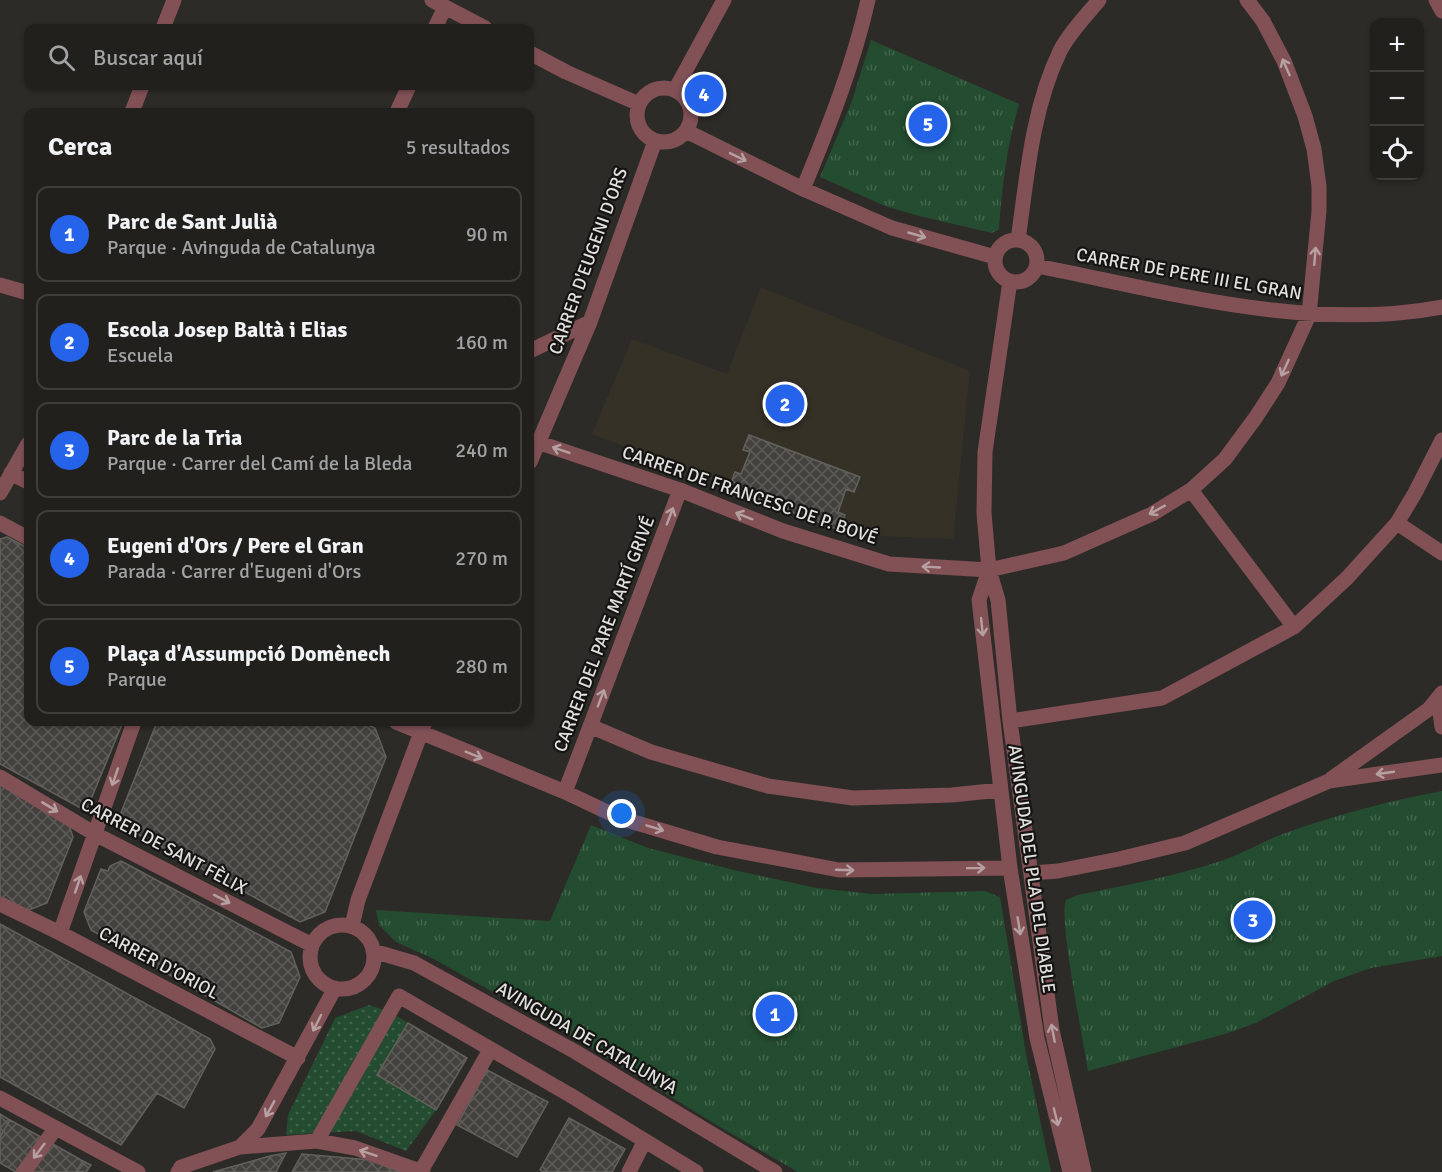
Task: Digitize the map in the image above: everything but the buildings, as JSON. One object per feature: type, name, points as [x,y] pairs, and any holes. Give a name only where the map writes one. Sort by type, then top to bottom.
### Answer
[{"type":"street","points":[[165,24],[174,0]]},
{"type":"street","points":[[675,90],[724,0]]},
{"type":"street","points":[[803,189],[838,106],[859,41],[868,0]]},
{"type":"street","points":[[1018,240],[1042,98],[1061,50],[1099,0]]},
{"type":"street","points":[[1247,0],[1263,21],[1284,61],[1305,116],[1314,149],[1319,186],[1319,211],[1310,315]]},
{"type":"street","points":[[1436,0],[1442,11]]},
{"type":"street","points":[[435,24],[438,3],[477,24]]},
{"type":"street","points":[[534,55],[566,72],[639,104]]},
{"type":"street","points":[[663,88],[675,90],[687,100],[691,110],[691,121],[686,131],[677,139],[655,141],[643,132],[639,124],[637,115],[639,104],[646,95],[654,90],[663,88]]},
{"type":"street","points":[[134,108],[140,90]]},
{"type":"street","points":[[399,108],[407,90]]},
{"type":"street","points":[[686,131],[803,189],[892,228],[995,257]]},
{"type":"street","name":"CARRER D'EUGENI D'ORS","points":[[534,451],[590,322],[655,141]]},
{"type":"street","points":[[1018,240],[1034,249],[1037,266],[1030,277],[1022,281],[1010,281],[998,273],[995,257],[1003,244],[1018,240]]},
{"type":"street","name":"CARRER DE PERE III EL GRAN","points":[[1037,266],[1208,300],[1310,315],[1398,314],[1442,306]]},
{"type":"street","name":"AVINGUDA DEL PLA DEL DIABLE","points":[[1010,281],[985,452],[984,513],[989,570],[998,600],[1010,721],[1052,1030],[1084,1172]]},
{"type":"street","points":[[0,285],[24,292]]},
{"type":"street","name":"CARRER DE FRANCESC DE P. BOVÉ","points":[[537,442],[680,490],[783,531],[888,564],[989,570],[1065,553],[1152,514],[1191,490],[1225,459],[1256,417],[1278,383],[1310,315]]},
{"type":"street","points":[[534,349],[590,322]]},
{"type":"street","points":[[1010,721],[1162,698],[1294,627],[1353,572],[1396,523],[1415,493],[1442,440]]},
{"type":"street","points":[[0,493],[24,451]]},
{"type":"street","points":[[11,473],[24,480]]},
{"type":"street","name":"CARRER DEL PARE MARTÍ GRIVÉ","points":[[565,792],[680,490]]},
{"type":"street","points":[[1191,490],[1294,627]]},
{"type":"street","points":[[0,523],[24,536]]},
{"type":"street","points":[[1396,523],[1442,553]]},
{"type":"street","name":"AVINGUDA DEL PLA DEL DIABLE","points":[[989,570],[979,600],[1010,868],[1037,1038],[1070,1172]]},
{"type":"street","points":[[1440,696],[1442,728]]},
{"type":"street","points":[[1032,873],[1058,871],[1119,860],[1185,843],[1329,781],[1429,709],[1440,696]]},
{"type":"street","points":[[60,933],[133,726]]},
{"type":"street","points":[[590,726],[651,752],[768,786],[853,798],[952,795],[1000,790]]},
{"type":"street","points":[[352,926],[358,900],[422,727],[620,818],[717,847],[839,870],[1010,868]]},
{"type":"street","points":[[1329,781],[1442,765]]},
{"type":"street","name":"CARRER DE SANT FÈLIX","points":[[0,777],[95,834],[312,945]]},
{"type":"street","name":"CARRER D'ORIOL","points":[[0,904],[298,1058]]},
{"type":"street","points":[[342,925],[352,926],[369,940],[373,951],[373,965],[366,978],[354,987],[335,988],[325,984],[316,976],[311,966],[312,945],[324,930],[342,925]]},
{"type":"street","name":"AVINGUDA DE CATALUNYA","points":[[373,951],[414,963],[564,1045],[775,1172]]},
{"type":"street","points":[[240,1147],[258,1129],[335,988]]},
{"type":"street","points":[[317,1142],[399,996],[570,1095],[696,1172]]},
{"type":"street","points":[[178,1172],[181,1167],[240,1147],[317,1142],[355,1148],[422,1172],[490,1050]]},
{"type":"street","points":[[0,1098],[138,1172]]},
{"type":"street","points":[[24,1172],[55,1129]]},
{"type":"street","points":[[629,1172],[644,1142]]},
{"type":"shaded area","points":[[761,287],[970,371],[953,539],[854,535],[592,434],[632,339],[727,374]]},
{"type":"green space","points":[[871,40],[1019,104],[1006,166],[999,229],[992,233],[919,216],[885,206],[820,177],[852,101]]},
{"type":"green space","points":[[1442,791],[1442,956],[1371,968],[1334,981],[1256,1023],[1225,1034],[1088,1071],[1068,954],[1064,911],[1066,900],[1078,895],[1206,866],[1322,821],[1382,804]]},
{"type":"green space","points":[[591,825],[648,848],[817,888],[873,894],[985,891],[1000,897],[1026,1054],[1051,1172],[798,1172],[578,1040],[432,958],[396,942],[379,925],[376,910],[550,921]]},
{"type":"green space","points":[[369,1005],[390,1012],[408,1023],[377,1075],[436,1110],[406,1151],[356,1131],[286,1135],[288,1115],[335,1018]]},
{"type":"place","name":"Eugeni d'Ors / Pere el Gran","points":[[704,94]]},
{"type":"place","name":"Plaça d'Assumpció Domènech","points":[[928,124]]},
{"type":"place","name":"Escola Josep Baltà i Elias","points":[[785,404]]},
{"type":"place","name":"Parc de la Tria","points":[[1253,920]]},
{"type":"place","name":"Parc de Sant Julià","points":[[775,1014]]}]
